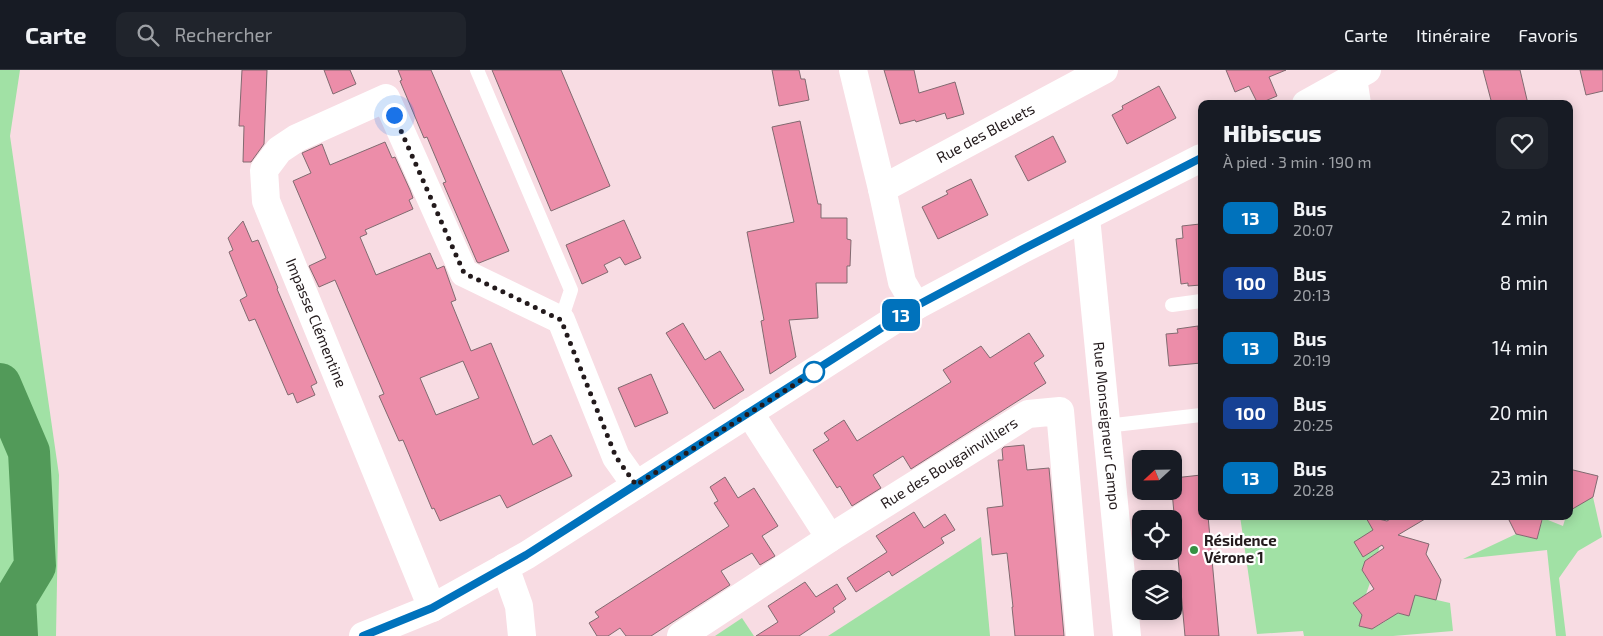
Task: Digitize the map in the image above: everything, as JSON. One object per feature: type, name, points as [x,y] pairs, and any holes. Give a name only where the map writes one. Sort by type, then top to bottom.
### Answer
[{"type":"street","points":[[853,70],[902,282],[916,306]]},
{"type":"street","name":"Rue des Bleuets","points":[[882,189],[1094,73]]},
{"type":"street","points":[[1317,100],[1359,84]]},
{"type":"street","name":"Impasse Clémentine","points":[[432,608],[266,201],[264,170],[279,150],[297,138],[386,98],[464,273],[561,320]]},
{"type":"street","points":[[363,636],[432,608],[505,567],[916,306],[1198,160]]},
{"type":"street","name":"Rue Monseigneur Campo","points":[[1086,217],[1127,636]]},
{"type":"street","points":[[561,320],[616,457],[636,485]]},
{"type":"street","points":[[1060,411],[1080,636]]},
{"type":"street","name":"Rue des Bougainvilliers","points":[[681,636],[830,538],[1028,414],[1060,411],[1105,416]]},
{"type":"street","points":[[749,412],[830,538]]},
{"type":"street","points":[[505,567],[519,606],[522,636]]},
{"type":"lane","points":[[477,70],[571,290],[561,320]]},
{"type":"lane","points":[[1172,305],[1198,301]]},
{"type":"lane","points":[[1105,416],[1198,415]]},
{"type":"green space","points":[[0,70],[20,70],[10,136],[59,475],[56,636],[0,636]]},
{"type":"green space","points":[[1593,497],[1602,537],[1578,551],[1559,578],[1566,636],[1556,636],[1547,550],[1463,559],[1516,534],[1537,539],[1542,520],[1548,520],[1563,526],[1565,520],[1573,520],[1573,501]]},
{"type":"green space","points":[[1241,520],[1376,520],[1373,529],[1381,542],[1378,552],[1365,561],[1362,570],[1370,583],[1366,594],[1353,603],[1362,615],[1359,626],[1372,629],[1386,621],[1389,611],[1409,616],[1415,595],[1450,603],[1453,631],[1393,636],[1304,636],[1303,631],[1257,634]]},
{"type":"green space","points":[[981,537],[990,636],[828,636]]},
{"type":"green space","points":[[742,618],[754,636],[715,636]]},
{"type":"building","points":[[242,70],[267,70],[264,144],[251,162],[243,162],[244,126],[239,126]]},
{"type":"building","points":[[324,70],[350,70],[356,84],[333,94]]},
{"type":"building","points":[[398,70],[431,70],[509,251],[479,263],[477,262],[443,183],[446,182],[427,137],[424,138],[400,81],[402,80]]},
{"type":"building","points":[[492,70],[561,70],[610,186],[551,211]]},
{"type":"building","points":[[772,70],[799,70],[801,79],[805,79],[809,100],[779,106]]},
{"type":"building","points":[[884,70],[914,70],[919,93],[955,82],[964,114],[947,119],[945,113],[916,122],[915,120],[900,124]]},
{"type":"building","points":[[1226,70],[1286,70],[1269,77],[1277,96],[1268,100],[1256,100],[1249,86],[1235,92]]},
{"type":"building","points":[[1483,70],[1520,70],[1527,100],[1491,100]]},
{"type":"building","points":[[1580,70],[1603,70],[1603,91],[1586,95]]},
{"type":"building","points":[[1159,86],[1176,118],[1127,144],[1112,115],[1123,109],[1122,106]]},
{"type":"building","points":[[800,121],[818,204],[821,204],[821,218],[847,218],[847,239],[851,240],[850,266],[847,266],[847,283],[816,283],[818,318],[789,320],[796,357],[770,374],[761,321],[764,320],[747,232],[794,222],[772,127]]},
{"type":"building","points":[[1053,136],[1066,162],[1028,181],[1015,156]]},
{"type":"building","points":[[385,142],[392,158],[395,157],[410,190],[413,198],[409,200],[413,209],[365,230],[367,234],[360,237],[376,275],[430,253],[437,269],[444,266],[456,300],[451,302],[471,351],[491,343],[533,445],[551,435],[572,476],[507,508],[500,495],[440,521],[434,508],[432,509],[403,440],[399,441],[379,396],[384,394],[335,280],[319,287],[309,266],[326,258],[293,181],[311,173],[302,153],[322,144],[330,165]],"holes":[[[463,361],[479,398],[436,415],[420,378]]]},
{"type":"building","points":[[971,179],[988,215],[938,239],[922,207],[948,194],[946,191]]},
{"type":"building","points":[[624,220],[641,258],[625,265],[620,257],[604,265],[608,272],[582,284],[566,245]]},
{"type":"building","points":[[243,221],[252,242],[258,240],[317,383],[311,386],[315,395],[297,403],[293,393],[288,395],[255,319],[249,321],[240,300],[247,296],[229,252],[233,250],[228,238]]},
{"type":"building","points":[[1198,224],[1198,285],[1188,286],[1188,283],[1181,284],[1176,239],[1183,238],[1182,226]]},
{"type":"building","points":[[683,323],[705,360],[720,351],[744,390],[714,409],[666,333]]},
{"type":"building","points":[[1198,326],[1198,363],[1169,366],[1166,334],[1178,333],[1177,329]]},
{"type":"building","points":[[1029,333],[1044,356],[1034,363],[1046,383],[911,469],[903,456],[873,475],[881,488],[852,506],[840,486],[837,488],[813,450],[829,440],[824,433],[844,420],[857,441],[951,382],[943,370],[981,346],[990,358]]},
{"type":"building","points":[[651,374],[668,413],[635,427],[618,388]]},
{"type":"building","points":[[1024,445],[1027,470],[1049,468],[1064,636],[1015,636],[1007,553],[992,555],[987,508],[1003,506],[998,460],[1003,460],[1002,449],[1004,447]]},
{"type":"building","points":[[1573,470],[1598,476],[1593,497],[1573,509]]},
{"type":"building","name":"Résidence Vérone 1","points":[[1198,475],[1198,520],[1208,520],[1219,636],[1185,636],[1182,570],[1179,570],[1178,560],[1182,560],[1182,510],[1174,510],[1173,500],[1182,500],[1182,477]]},
{"type":"building","points":[[725,477],[738,498],[754,488],[778,526],[762,536],[775,556],[760,565],[752,553],[721,571],[730,585],[651,636],[626,636],[620,628],[608,636],[597,636],[589,623],[599,617],[595,612],[729,526],[714,503],[718,501],[710,487]]},
{"type":"building","points":[[914,512],[924,528],[945,514],[955,530],[941,538],[944,543],[892,576],[889,571],[856,592],[847,578],[887,552],[876,536]]},
{"type":"building","points":[[1367,520],[1423,520],[1398,535],[1429,544],[1426,554],[1441,580],[1436,600],[1415,595],[1409,616],[1398,613],[1372,629],[1359,626],[1362,615],[1353,603],[1374,589],[1362,570],[1365,561],[1384,548],[1382,545],[1363,557],[1354,542],[1373,530]]},
{"type":"building","points":[[1509,520],[1542,520],[1537,539],[1516,534]]},
{"type":"building","points":[[805,582],[816,597],[837,584],[846,599],[833,608],[835,612],[799,636],[756,636],[778,622],[768,606]]},
{"type":"waterway","points":[[0,384],[29,452],[35,566],[15,599],[17,636]]},
{"type":"bus line","name":"13","points":[[363,636],[432,608],[526,555],[916,306],[1198,160]]},
{"type":"place","name":"Résidence Vérone 1","points":[[1194,550]]},
{"type":"route","points":[[394,115],[464,273],[561,320],[616,457],[636,485],[814,372]]}]
